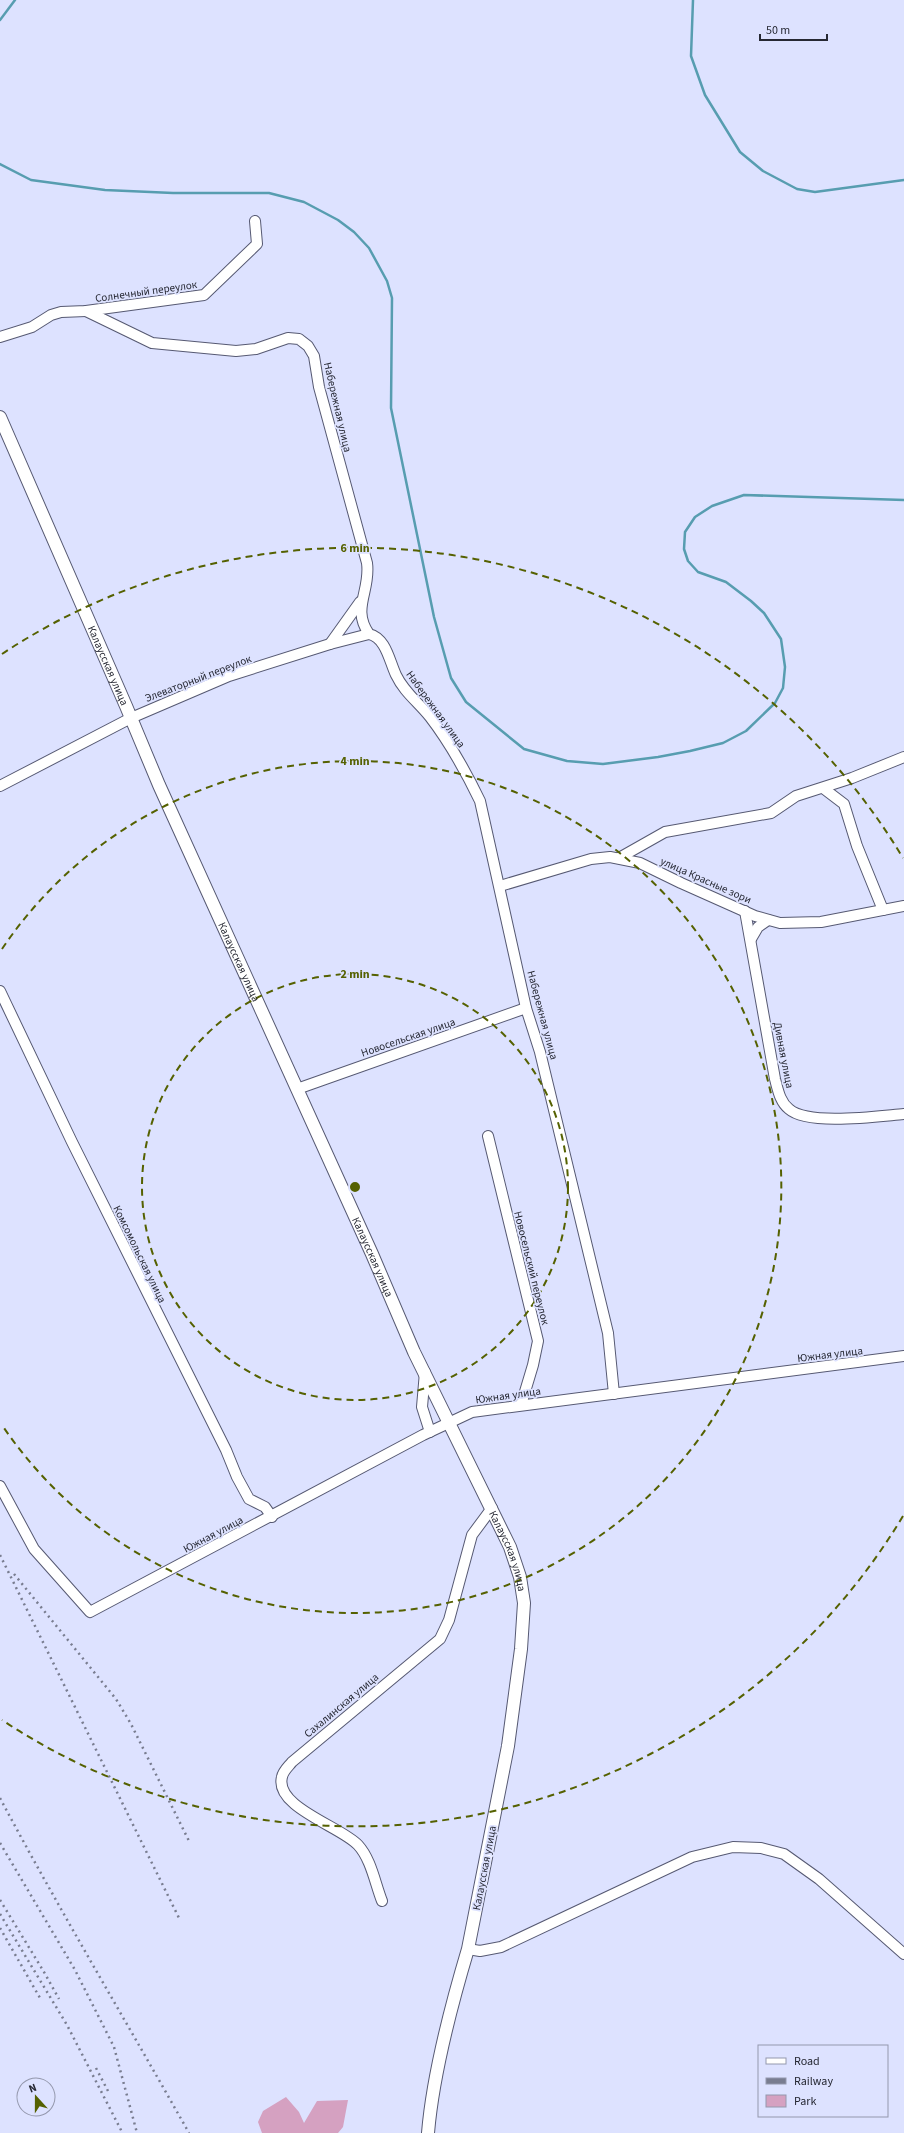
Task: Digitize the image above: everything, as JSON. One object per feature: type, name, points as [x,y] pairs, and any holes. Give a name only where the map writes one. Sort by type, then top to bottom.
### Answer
[{"type":"street","name":"Солнечный переулок","points":[[0,337],[32,327],[52,315],[61,312],[86,311],[204,295],[256,244],[255,221]]},
{"type":"street","name":"Набережная улица","points":[[86,311],[152,343],[247,350],[288,338],[299,339],[308,346],[316,364],[319,387],[365,553],[368,576],[362,600],[360,618],[369,634],[377,636],[382,643],[403,688],[430,717],[466,772],[480,801],[526,1008],[540,1052],[608,1333],[614,1394]]},
{"type":"street","name":"Калаусская улица","points":[[0,417],[131,718],[158,785],[425,1372],[492,1508],[510,1547],[517,1567],[524,1603],[524,1625],[508,1746],[468,1949],[458,1980],[434,2088],[428,2133]]},
{"type":"street","points":[[330,644],[362,600]]},
{"type":"street","name":"Элеваторный переулок","points":[[0,786],[131,718],[229,676],[330,644],[369,634]]},
{"type":"street","points":[[619,858],[665,832],[771,813],[796,796],[823,788],[904,757]]},
{"type":"street","points":[[823,788],[844,804],[857,846],[883,910]]},
{"type":"street","name":"улица Красные зори","points":[[500,886],[591,859],[619,858],[640,863],[768,920],[788,924],[809,924],[904,906]]},
{"type":"street","name":"Дивная улица","points":[[745,911],[775,1079],[780,1097],[788,1109],[796,1114],[824,1119],[904,1114]]},
{"type":"street","points":[[751,939],[758,927],[768,920]]},
{"type":"street","name":"Комсомольская улица","points":[[0,991],[72,1142],[226,1450],[236,1477],[249,1499],[265,1507],[272,1517]]},
{"type":"street","name":"Новосельская улица","points":[[297,1089],[526,1008]]},
{"type":"street","name":"Новосельский переулок","points":[[488,1136],[538,1341],[522,1405]]},
{"type":"street","name":"Южная улица","points":[[0,1486],[34,1549],[90,1612],[430,1432],[472,1412],[904,1356]]},
{"type":"street","points":[[425,1372],[422,1407],[430,1432]]},
{"type":"street","name":"Сахалинская улица","points":[[382,1901],[370,1865],[358,1845],[291,1801],[282,1787],[281,1779],[284,1772],[292,1762],[440,1639],[449,1620],[472,1535],[481,1520],[492,1508]]},
{"type":"street","points":[[468,1949],[480,1951],[501,1947],[692,1857],[733,1847],[761,1848],[784,1854],[819,1879],[904,1954]]},
{"type":"green space","points":[[286,2097],[299,2112],[304,2123],[317,2101],[348,2100],[343,2127],[338,2133],[262,2133],[258,2122],[263,2111]]},
{"type":"waterway","points":[[0,20],[15,0]]},
{"type":"waterway","points":[[693,0],[691,56],[705,95],[740,152],[763,171],[797,189],[815,192],[904,180]]},
{"type":"waterway","points":[[0,164],[31,180],[105,190],[173,193],[269,193],[304,202],[338,220],[354,232],[369,248],[387,281],[392,298],[391,408],[434,617],[451,678],[466,702],[524,749],[567,761],[603,764],[658,757],[690,751],[723,743],[746,731],[775,703],[783,688],[785,667],[781,639],[764,613],[751,601],[726,582],[698,572],[688,561],[684,549],[685,532],[695,517],[712,506],[744,495],[904,500]]},
{"type":"railway","points":[[0,1555],[179,1918]]},
{"type":"railway","points":[[14,1574],[116,1699],[131,1724],[189,1841]]},
{"type":"railway","points":[[0,1798],[189,2133]]},
{"type":"railway","points":[[0,1843],[75,1970],[114,2047],[137,2133]]},
{"type":"railway","points":[[0,1900],[59,1999]]},
{"type":"railway","points":[[0,1914],[67,2025],[122,2132]]},
{"type":"railway","points":[[0,1928],[40,1998]]},
{"type":"railway","points":[[96,2068],[108,2091]]}]
